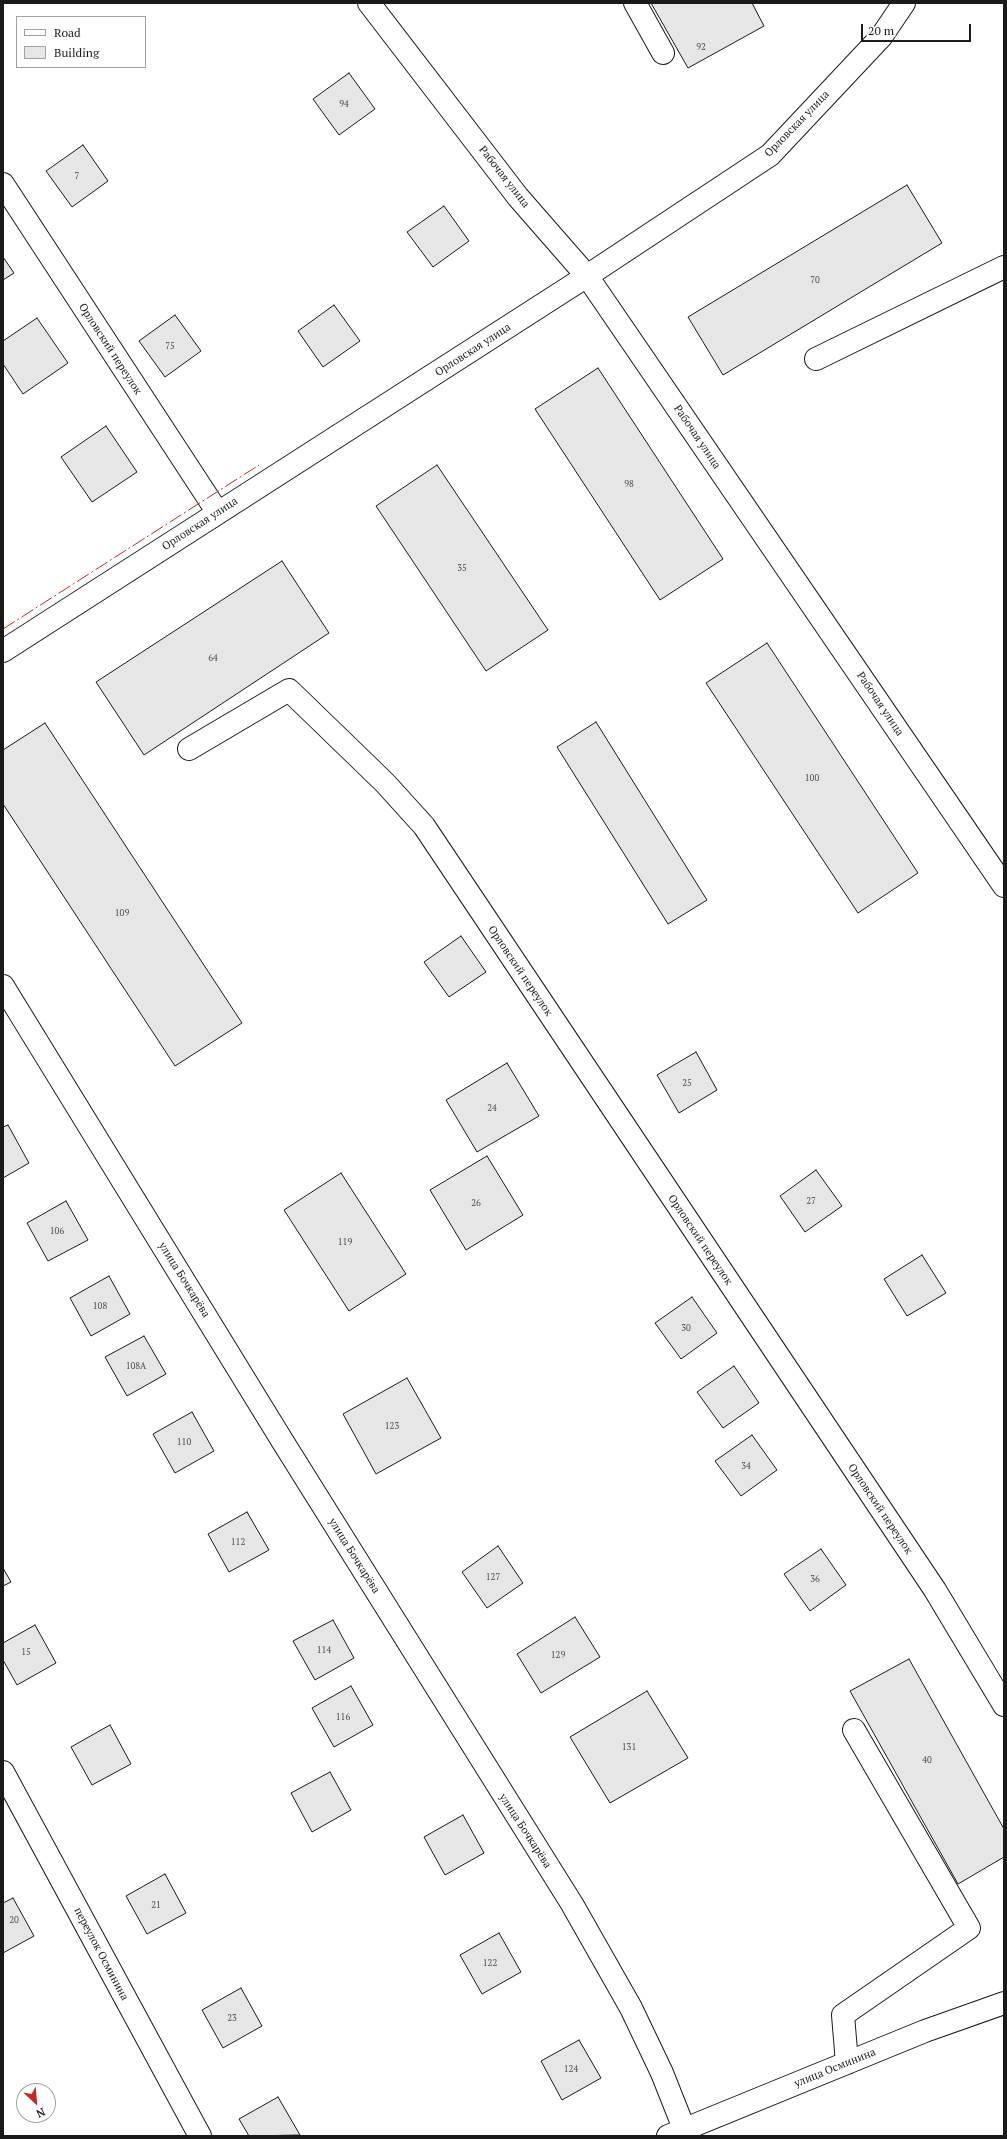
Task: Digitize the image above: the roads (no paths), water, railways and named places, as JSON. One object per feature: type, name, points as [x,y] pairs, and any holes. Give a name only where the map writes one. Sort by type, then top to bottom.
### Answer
[{"type":"street","name":"Рабочая улица","points":[[369,3],[518,197],[587,276],[1004,886]]},
{"type":"street","points":[[635,3],[663,53]]},
{"type":"street","name":"Орловская улица","points":[[3,651],[587,276],[770,155],[880,37],[904,3]]},
{"type":"street","name":"Орловский переулок","points":[[3,184],[218,513]]},
{"type":"street","points":[[816,359],[1004,267]]},
{"type":"street","name":"Орловский переулок","points":[[189,749],[289,690],[385,783],[424,826],[931,1584],[1004,1705]]},
{"type":"street","name":"улица Бочкарёва","points":[[3,986],[292,1455],[572,1904],[631,2008],[662,2073],[680,2134]]},
{"type":"street","points":[[847,2063],[843,2014],[969,1928],[854,1730]]},
{"type":"street","name":"переулок Осминина","points":[[3,1772],[200,2136]]},
{"type":"street","name":"улица Осминина","points":[[680,2134],[925,2031],[1004,2003]]}]
